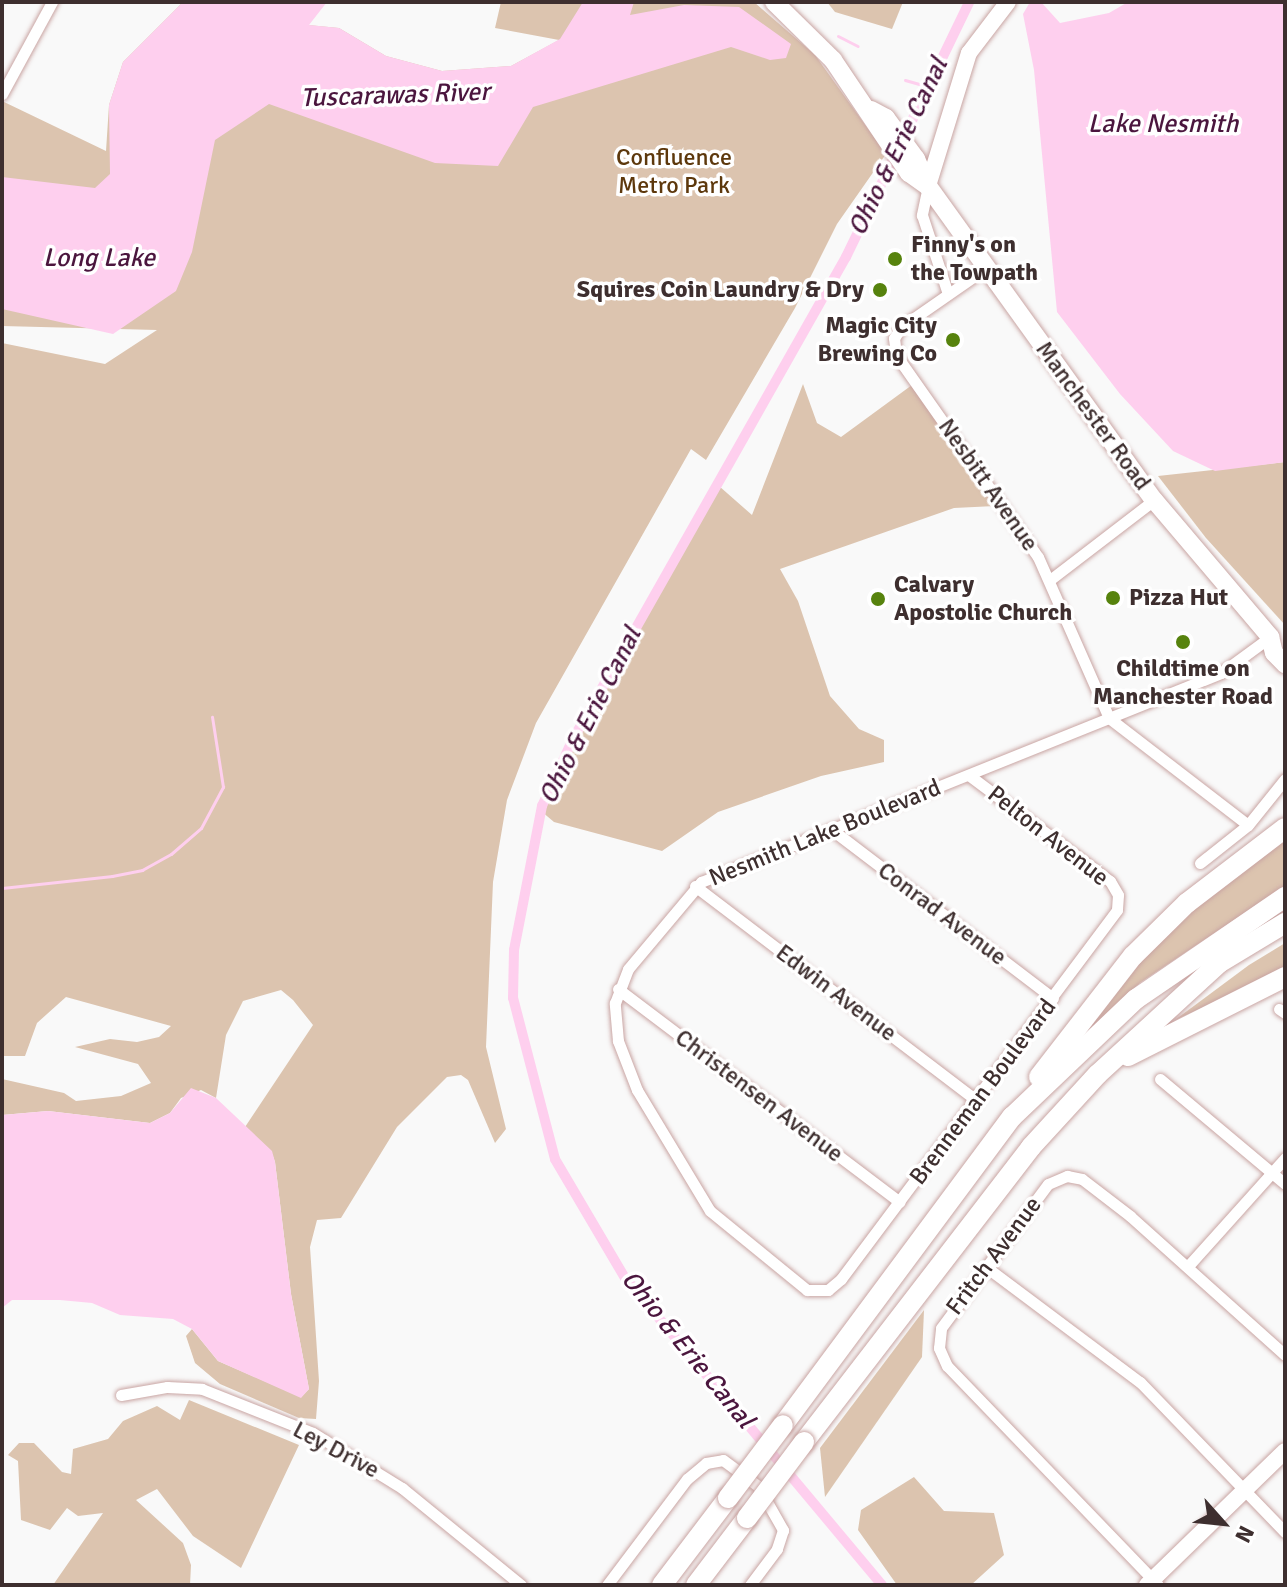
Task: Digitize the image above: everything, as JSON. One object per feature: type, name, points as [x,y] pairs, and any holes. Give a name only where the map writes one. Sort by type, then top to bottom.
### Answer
[{"type":"highway","points":[[662,1585],[1012,1117],[1068,1033],[1133,956],[1187,903],[1285,828]]},
{"type":"highway","points":[[1012,1117],[1136,999],[1285,897]]},
{"type":"highway","points":[[696,1585],[1031,1147],[1103,1069],[1219,963],[1285,923]]},
{"type":"highway","points":[[1103,1069],[1285,977]]},
{"type":"main road","name":"Manchester Road","points":[[774,2],[810,33],[879,120],[1154,500],[1277,639],[1274,653],[1285,664]]},
{"type":"street","points":[[2,94],[52,2]]},
{"type":"street","points":[[948,294],[922,215],[969,53],[1007,3]]},
{"type":"street","name":"Nesbitt Avenue","points":[[986,268],[897,332],[896,355],[1000,498],[1051,579],[1109,718],[1248,825]]},
{"type":"street","points":[[1051,579],[1154,500]]},
{"type":"street","name":"Nesmith Lake Boulevard","points":[[618,989],[633,961],[695,886],[1221,673],[1277,639]]},
{"type":"street","name":"Pelton Avenue","points":[[970,776],[1110,881],[1119,901]]},
{"type":"street","points":[[1200,863],[1248,825],[1285,779]]},
{"type":"street","name":"Conrad Avenue","points":[[831,829],[1053,998]]},
{"type":"street","name":"Edwin Avenue","points":[[695,886],[976,1100]]},
{"type":"street","name":"Brenneman Boulevard","points":[[618,989],[622,1062],[698,1195],[716,1217],[801,1287],[822,1292],[841,1279],[900,1202],[1115,915],[1119,901]]},
{"type":"street","name":"Christensen Avenue","points":[[618,989],[900,1202]]},
{"type":"street","points":[[1160,1079],[1285,1184]]},
{"type":"street","points":[[1285,1158],[1189,1265],[1285,1355]]},
{"type":"street","name":"Fritch Avenue","points":[[1152,1583],[951,1370],[939,1348],[940,1331],[1048,1184],[1067,1176],[1089,1184],[1189,1265]]},
{"type":"street","points":[[986,1267],[1140,1382],[1285,1532]]},
{"type":"street","name":"Ley Drive","points":[[121,1395],[167,1387],[202,1389],[313,1433],[402,1488],[521,1585]]},
{"type":"street","points":[[1152,1583],[1285,1451]]},
{"type":"street","points":[[607,1585],[696,1469],[723,1460],[739,1467],[758,1486],[783,1530],[777,1549],[750,1585]]},
{"type":"green space","name":"Confluence Metro Park","points":[[183,2],[292,2],[308,25],[339,28],[386,56],[442,71],[511,66],[559,40],[495,28],[501,2],[754,2],[815,55],[886,154],[837,224],[795,308],[706,460],[691,449],[536,723],[507,800],[493,882],[486,1047],[506,1129],[495,1143],[468,1080],[461,1075],[447,1077],[397,1127],[341,1218],[317,1220],[310,1247],[319,1381],[316,1419],[299,1418],[220,1384],[195,1363],[186,1336],[192,1329],[218,1361],[301,1397],[309,1389],[291,1294],[275,1162],[271,1151],[245,1127],[313,1025],[293,1000],[281,990],[243,1001],[226,1035],[216,1098],[201,1090],[181,1098],[170,1113],[150,1123],[48,1111],[2,1115],[2,1079],[64,1093],[76,1101],[121,1096],[151,1083],[138,1064],[75,1047],[110,1039],[137,1042],[159,1037],[171,1026],[66,997],[37,1023],[25,1056],[2,1056],[2,343],[105,364],[157,330],[2,326],[2,101],[106,151],[109,105],[123,62]]},
{"type":"green space","points":[[827,2],[903,2],[892,29],[835,12]]},
{"type":"green space","points":[[803,384],[817,423],[841,437],[912,385],[995,506],[954,508],[780,569],[798,601],[830,696],[859,729],[884,740],[884,762],[821,776],[718,812],[662,851],[554,822],[541,811],[572,741],[665,575],[719,486],[752,515]]},
{"type":"green space","points":[[1285,462],[1285,625],[1206,538],[1158,476]]},
{"type":"green space","points":[[1285,835],[1285,886],[1141,982],[1073,1045],[1137,961],[1193,908]]},
{"type":"green space","points":[[1285,943],[1285,971],[1175,1020],[1249,965]]},
{"type":"green space","points":[[924,1310],[922,1357],[825,1497],[820,1448]]},
{"type":"green space","points":[[189,1400],[299,1445],[241,1568],[193,1536],[157,1489],[136,1500],[183,1543],[191,1565],[190,1585],[53,1585],[103,1513],[78,1516],[67,1508],[50,1530],[21,1520],[18,1461],[8,1455],[19,1443],[34,1443],[62,1472],[71,1474],[73,1449],[108,1439],[123,1421],[157,1406],[180,1420]]},
{"type":"green space","points":[[914,1477],[944,1511],[994,1513],[1004,1555],[971,1585],[897,1585],[858,1530],[861,1510]]},
{"type":"water","name":"Long Lake","points":[[183,2],[327,2],[309,25],[339,28],[386,56],[442,71],[511,66],[560,39],[583,2],[634,2],[630,15],[684,5],[739,7],[791,44],[786,58],[770,60],[731,47],[533,107],[498,166],[435,163],[269,104],[215,140],[192,252],[176,291],[113,334],[2,309],[2,177],[95,188],[110,174],[109,105],[123,62]]},
{"type":"water","name":"Lake Nesmith","points":[[1030,2],[1041,2],[1060,23],[1109,13],[1128,2],[1285,2],[1285,462],[1215,471],[1173,451],[1120,394],[1057,312],[1034,70],[1023,14]]},
{"type":"water","points":[[191,1088],[216,1098],[272,1151],[291,1294],[309,1389],[301,1398],[218,1361],[192,1329],[173,1319],[120,1315],[92,1303],[60,1300],[12,1300],[2,1308],[2,1115],[48,1111],[150,1123],[170,1113]]},
{"type":"waterway","name":"Ohio & Erie Canal","points":[[882,1585],[625,1278],[555,1159],[513,998],[514,950],[542,806],[572,741],[846,257],[969,2]]},
{"type":"waterway","points":[[838,36],[858,46]]},
{"type":"waterway","points":[[905,80],[926,86]]},
{"type":"waterway","points":[[2,888],[142,870],[171,854],[201,828],[223,787],[212,717]]},
{"type":"place","name":"Finny's on the Towpath","points":[[895,259]]},
{"type":"place","name":"Squires Coin Laundry & Dry","points":[[880,290]]},
{"type":"place","name":"Magic City Brewing Co","points":[[953,340]]},
{"type":"place","name":"Pizza Hut","points":[[1113,598]]},
{"type":"place","name":"Calvary Apostolic Church","points":[[878,599]]},
{"type":"place","name":"Childtime on Manchester Road","points":[[1183,642]]},
{"type":"water label","name":"Tuscarawas River","points":[[395,96]]}]
